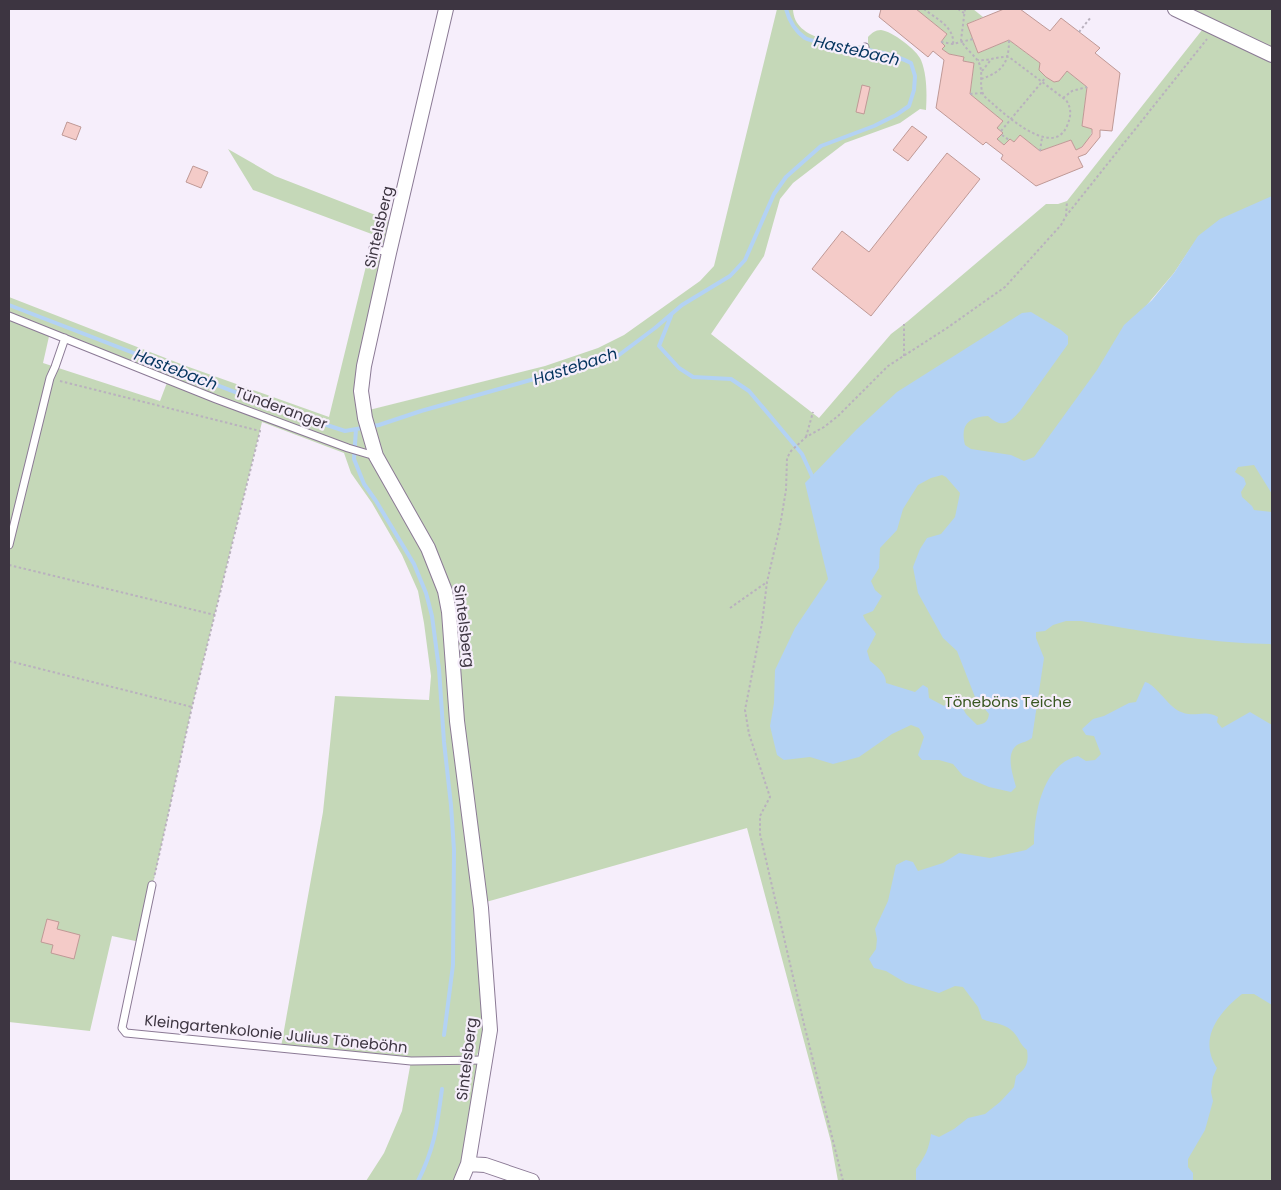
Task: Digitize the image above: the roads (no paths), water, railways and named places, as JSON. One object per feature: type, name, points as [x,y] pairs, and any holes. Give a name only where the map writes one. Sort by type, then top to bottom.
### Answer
[{"type":"street","name":"Sintelsberg","points":[[446,9],[389,253],[364,366],[361,391],[365,418],[376,456],[428,548],[445,591],[448,612],[457,722],[481,908],[490,1030],[468,1164],[461,1181]]},
{"type":"street","points":[[1176,9],[1272,55]]},
{"type":"street","points":[[468,1164],[485,1165],[532,1181]]},
{"type":"lane","points":[[373,248],[389,253]]},
{"type":"lane","name":"Tünderanger","points":[[9,316],[216,399],[348,448],[376,456]]},
{"type":"lane","points":[[9,544],[50,378],[56,367],[65,338]]},
{"type":"lane","name":"Kleingartenkolonie Julius Töneböhn","points":[[152,885],[122,1028],[126,1033],[411,1061],[486,1060]]},
{"type":"water","name":"Töneböns Teiche","points":[[1272,196],[1272,494],[1254,465],[1238,467],[1235,472],[1244,478],[1246,484],[1241,492],[1242,497],[1254,510],[1272,512],[1272,645],[1199,639],[1081,621],[1066,621],[1053,625],[1045,631],[1036,632],[1036,638],[1044,658],[1032,738],[1017,745],[1011,754],[1011,765],[1016,787],[1011,792],[989,787],[963,776],[953,764],[939,760],[922,760],[918,755],[924,737],[919,728],[911,725],[892,734],[859,757],[833,764],[810,757],[784,760],[777,755],[770,726],[774,703],[775,670],[795,628],[828,579],[805,483],[857,429],[897,392],[1022,313],[1031,312],[1068,336],[1068,344],[1020,411],[1012,419],[1001,423],[988,416],[975,418],[967,423],[964,438],[965,445],[971,449],[1011,455],[1024,461],[1034,457],[1097,370],[1124,325],[1152,300],[1174,273],[1198,236],[1220,219]],"holes":[[[942,475],[960,493],[955,517],[941,534],[927,538],[920,549],[913,567],[918,593],[943,638],[957,651],[975,697],[989,714],[985,722],[977,725],[966,714],[958,700],[950,701],[944,706],[929,698],[928,688],[923,685],[915,692],[886,683],[879,668],[870,661],[867,651],[876,634],[863,615],[873,611],[882,596],[875,590],[871,581],[879,568],[880,548],[897,530],[903,509],[918,485],[931,478]]]},
{"type":"water","name":"Töneböns Teiche","points":[[1145,682],[1153,686],[1177,710],[1188,714],[1208,714],[1218,717],[1217,722],[1222,728],[1250,712],[1272,725],[1272,1005],[1254,994],[1242,994],[1225,1010],[1213,1027],[1210,1047],[1217,1068],[1213,1077],[1211,1092],[1213,1101],[1205,1130],[1188,1159],[1188,1167],[1193,1173],[1193,1180],[916,1181],[916,1169],[926,1153],[931,1134],[939,1137],[954,1129],[968,1118],[985,1114],[1000,1102],[1014,1087],[1016,1076],[1026,1065],[1028,1055],[1027,1050],[1012,1030],[982,1019],[978,1007],[963,987],[955,986],[939,993],[906,983],[886,971],[874,968],[869,959],[876,949],[875,929],[888,901],[896,865],[906,860],[913,862],[918,871],[943,863],[959,853],[990,858],[1026,850],[1034,844],[1036,818],[1043,791],[1056,769],[1066,761],[1078,756],[1086,761],[1095,760],[1101,754],[1094,736],[1086,735],[1082,729],[1093,719],[1104,716],[1129,703],[1136,702]]},
{"type":"waterway","name":"Hastebach","points":[[9,305],[284,411],[345,431],[379,425],[421,411],[619,355],[682,305],[730,276],[745,260],[774,194],[786,177],[821,146],[874,126],[909,106],[914,90],[915,76],[911,63],[883,53],[805,38],[795,29],[786,9]]},
{"type":"waterway","points":[[671,316],[659,346],[679,368],[693,377],[731,379],[749,391],[802,454],[812,476]]},
{"type":"waterway","points":[[356,429],[354,459],[364,484],[414,564],[426,593],[432,616],[439,669],[454,850],[453,965],[444,1035]]},
{"type":"waterway","points":[[418,1181],[432,1147],[442,1089]]}]
